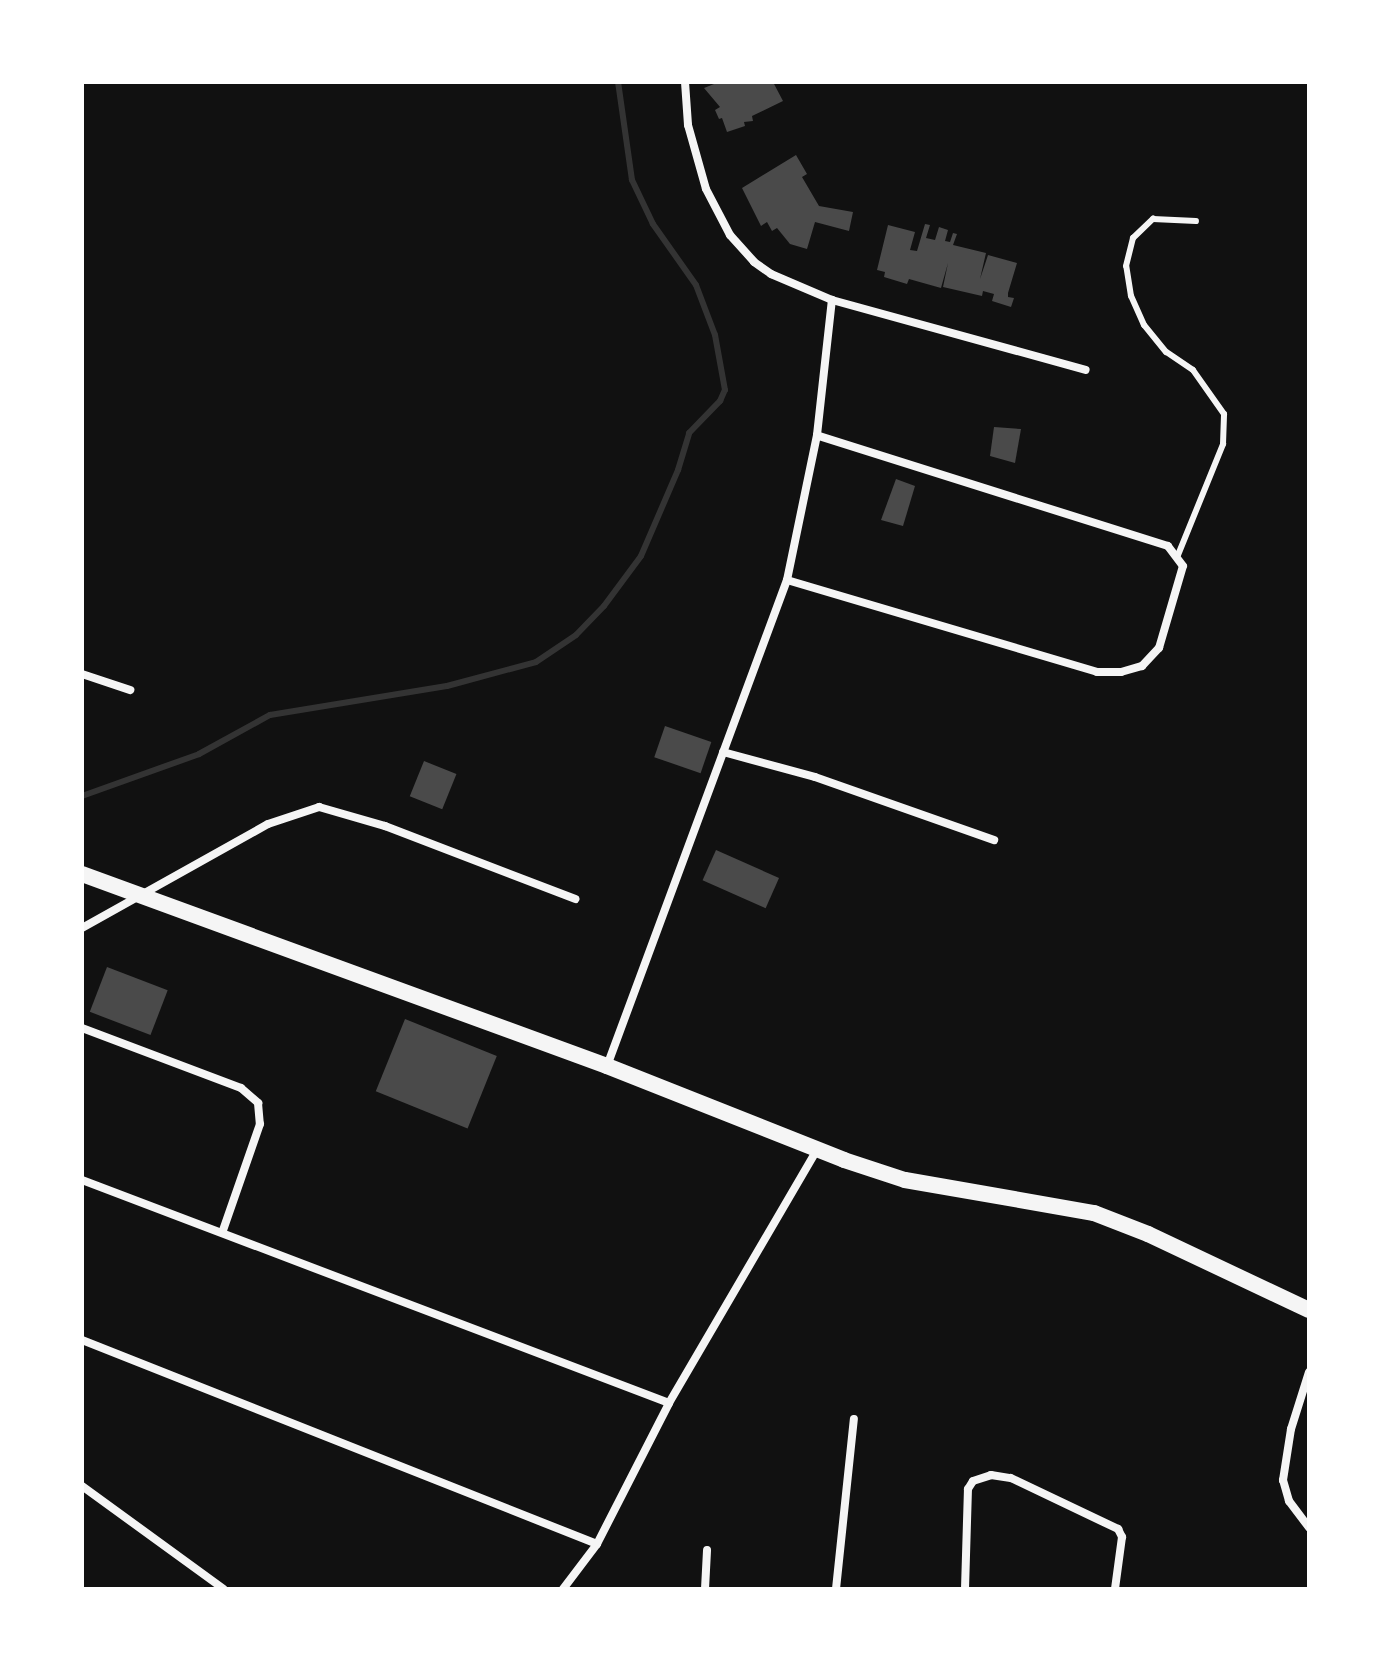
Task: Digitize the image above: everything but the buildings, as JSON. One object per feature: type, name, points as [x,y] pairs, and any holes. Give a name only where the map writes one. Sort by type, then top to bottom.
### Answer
[{"type":"main road","points":[[82,874],[607,1066],[817,1150],[905,1180],[1094,1213],[1148,1234],[1309,1310]]},
{"type":"street","points":[[685,82],[688,125],[706,189],[730,235],[754,262],[771,274],[832,300],[1086,370]]},
{"type":"street","points":[[607,1066],[787,580],[817,435],[832,300]]},
{"type":"street","points":[[787,580],[1097,672],[1121,672],[1142,666],[1159,648],[1183,566],[1178,555],[1168,546],[817,435]]},
{"type":"street","points":[[82,674],[130,690]]},
{"type":"street","points":[[723,752],[815,777],[994,840]]},
{"type":"street","points":[[82,928],[268,824],[319,807],[385,826],[575,899]]},
{"type":"street","points":[[82,1028],[241,1088],[258,1103],[260,1124],[222,1233]]},
{"type":"street","points":[[563,1589],[597,1544],[669,1403],[817,1150]]},
{"type":"street","points":[[82,1180],[669,1403]]},
{"type":"street","points":[[82,1340],[597,1544]]},
{"type":"street","points":[[1309,1372],[1306,1394],[1291,1429],[1283,1480],[1289,1501],[1309,1528]]},
{"type":"street","points":[[836,1589],[854,1419]]},
{"type":"street","points":[[968,1589],[968,1489],[973,1481],[991,1475],[1011,1478],[1111,1522],[1122,1537],[1115,1589]]},
{"type":"street","points":[[82,1486],[224,1589]]},
{"type":"street","points":[[705,1589],[707,1550]]},
{"type":"lane","points":[[1178,555],[1223,444],[1224,414],[1193,370],[1166,352],[1144,325],[1131,296],[1126,266],[1133,238],[1153,219],[1196,221]]},
{"type":"waterway","points":[[82,796],[199,754],[270,715],[447,686],[536,662],[576,635],[604,606],[641,556],[678,470],[689,433],[720,401],[725,390],[715,335],[696,285],[653,224],[632,180],[618,82]]}]
